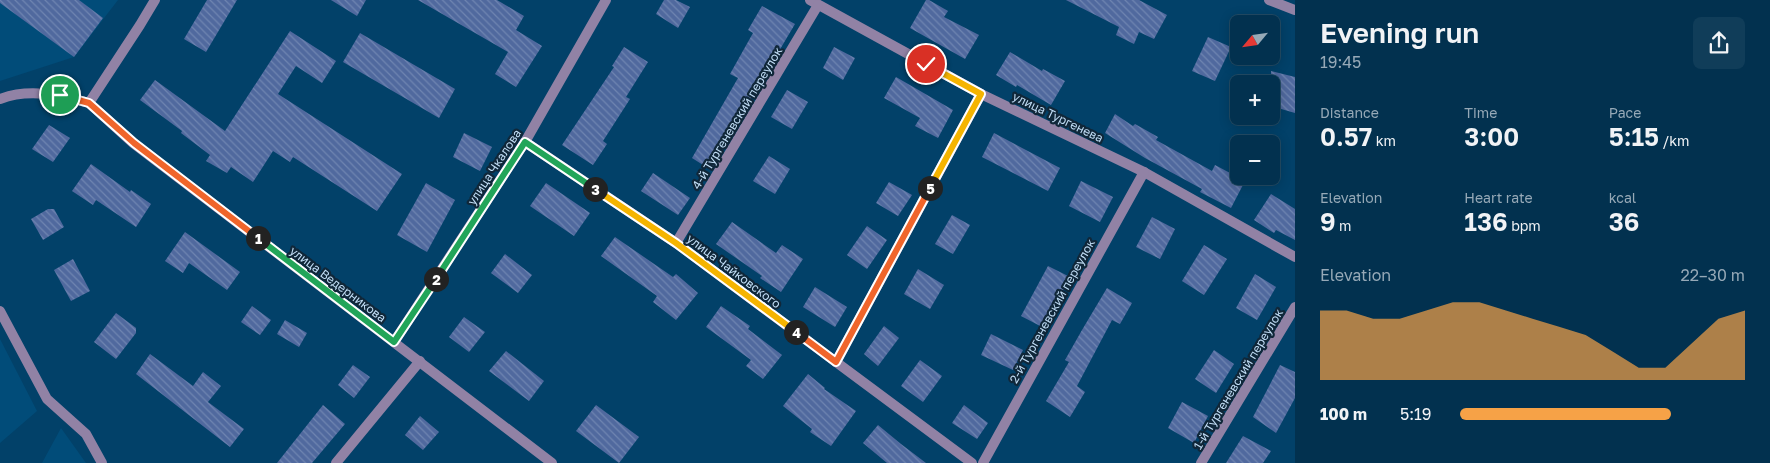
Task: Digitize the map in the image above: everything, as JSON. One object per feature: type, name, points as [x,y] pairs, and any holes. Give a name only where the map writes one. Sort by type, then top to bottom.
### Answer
[{"type":"street","points":[[0,99],[7,96],[34,93],[60,95],[89,103],[155,0]]},
{"type":"street","name":"улица Чкалова","points":[[394,342],[525,142],[606,0]]},
{"type":"street","points":[[1269,0],[1295,10]]},
{"type":"street","name":"улица Тургенева","points":[[814,3],[981,94],[1144,172],[1295,258]]},
{"type":"street","name":"4-й Тургеневский переулок","points":[[676,243],[814,3]]},
{"type":"street","points":[[836,362],[981,94]]},
{"type":"street","name":"улица Ведерникова","points":[[89,103],[134,143],[552,463]]},
{"type":"street","name":"улица Чайковского","points":[[525,142],[676,243],[972,463]]},
{"type":"street","name":"2-й Тургеневский переулок","points":[[983,463],[1144,172]]},
{"type":"street","name":"1-й Тургеневский переулок","points":[[1202,463],[1295,307]]},
{"type":"street","points":[[0,311],[47,399],[86,434],[102,463]]},
{"type":"street","points":[[336,463],[420,361]]},
{"type":"shaded area","points":[[0,0],[118,0],[74,57],[0,81]]},
{"type":"shaded area","points":[[0,339],[37,411],[0,443]]},
{"type":"shaded area","points":[[61,428],[86,463],[42,463]]},
{"type":"building","points":[[0,0],[79,0],[103,18],[74,57],[0,3]]},
{"type":"building","points":[[207,0],[237,0],[206,52],[184,39]]},
{"type":"building","points":[[331,0],[366,0],[357,16]]},
{"type":"building","points":[[418,0],[497,0],[524,16],[516,30],[542,46],[516,87],[495,74],[508,52]]},
{"type":"building","points":[[664,0],[676,0],[690,7],[678,28],[656,14]]},
{"type":"building","points":[[926,0],[948,11],[944,17],[979,35],[965,59],[910,28]]},
{"type":"building","points":[[1066,0],[1139,0],[1167,15],[1154,39],[1139,32],[1134,44],[1116,35],[1119,27]]},
{"type":"building","points":[[762,6],[795,24],[721,149],[723,150],[711,170],[692,158],[738,78],[730,74],[753,33],[748,30]]},
{"type":"building","points":[[290,31],[336,61],[322,83],[296,66],[278,94],[402,174],[377,211],[293,157],[290,162],[273,151],[253,182],[231,167],[227,173],[206,161],[210,155],[181,133],[182,131],[140,100],[155,80],[225,131]]},
{"type":"building","points":[[360,33],[455,89],[439,118],[343,62]]},
{"type":"building","points":[[1208,37],[1230,47],[1215,81],[1192,71]]},
{"type":"building","points":[[624,47],[648,62],[626,97],[630,99],[603,141],[607,144],[593,165],[562,145],[614,67],[612,66]]},
{"type":"building","points":[[834,47],[855,58],[843,80],[823,68]]},
{"type":"building","points":[[1010,52],[1042,71],[1043,69],[1065,81],[1051,105],[996,75]]},
{"type":"building","points":[[1271,71],[1295,77],[1295,113],[1280,109],[1280,75],[1271,75]]},
{"type":"building","points":[[896,77],[953,110],[938,138],[915,126],[920,118],[884,98]]},
{"type":"building","points":[[787,90],[808,102],[792,129],[771,117]]},
{"type":"building","points":[[1115,114],[1133,126],[1135,124],[1158,137],[1156,140],[1212,171],[1215,165],[1230,173],[1230,185],[1243,185],[1231,208],[1200,192],[1202,189],[1145,158],[1105,133]]},
{"type":"building","points":[[49,125],[70,138],[53,162],[32,149]]},
{"type":"building","points":[[464,133],[492,147],[480,171],[453,157]]},
{"type":"building","points":[[994,133],[1060,168],[1048,191],[982,157]]},
{"type":"building","points":[[769,156],[790,169],[775,194],[753,181]]},
{"type":"building","points":[[91,164],[130,192],[131,190],[151,204],[136,227],[96,200],[93,205],[72,191]]},
{"type":"building","points":[[653,173],[690,198],[678,215],[641,191]]},
{"type":"building","points":[[1081,181],[1113,197],[1100,222],[1069,206]]},
{"type":"building","points":[[889,182],[912,195],[898,216],[876,203]]},
{"type":"building","points":[[426,183],[455,200],[427,252],[397,235]]},
{"type":"building","points":[[546,183],[590,213],[574,236],[530,206]]},
{"type":"building","points":[[1271,194],[1295,209],[1295,240],[1276,230],[1274,233],[1254,220]]},
{"type":"building","points":[[48,209],[54,209],[64,227],[43,240],[31,219]]},
{"type":"building","points":[[952,215],[970,225],[953,254],[935,244]]},
{"type":"building","points":[[1152,217],[1175,229],[1160,259],[1136,247]]},
{"type":"building","points":[[732,222],[776,253],[782,245],[803,259],[781,292],[760,278],[762,276],[716,244]]},
{"type":"building","points":[[867,226],[887,240],[867,269],[847,255]]},
{"type":"building","points":[[185,232],[240,272],[227,290],[189,263],[183,273],[165,261]]},
{"type":"building","points":[[615,237],[673,277],[676,274],[698,293],[676,320],[653,302],[657,296],[601,256]]},
{"type":"building","points":[[1204,245],[1227,259],[1204,295],[1182,281]]},
{"type":"building","points":[[505,254],[532,275],[518,293],[491,273]]},
{"type":"building","points":[[73,259],[90,291],[71,301],[54,270]]},
{"type":"building","points":[[1048,266],[1070,277],[1044,328],[1021,316]]},
{"type":"building","points":[[918,269],[944,285],[930,309],[904,294]]},
{"type":"building","points":[[1255,274],[1276,287],[1257,320],[1236,308]]},
{"type":"building","points":[[815,287],[847,307],[835,327],[803,307]]},
{"type":"building","points":[[1107,288],[1132,303],[1120,324],[1112,320],[1077,386],[1085,392],[1070,417],[1046,401],[1069,362],[1065,360]]},
{"type":"building","points":[[252,306],[271,320],[260,335],[241,322]]},
{"type":"building","points":[[721,306],[750,326],[748,329],[782,355],[763,379],[746,366],[751,360],[706,327]]},
{"type":"building","points":[[116,313],[136,328],[136,333],[116,359],[94,342]]},
{"type":"building","points":[[464,317],[485,332],[469,352],[449,337]]},
{"type":"building","points":[[285,320],[307,333],[299,347],[277,334]]},
{"type":"building","points":[[884,326],[899,338],[878,366],[864,354]]},
{"type":"building","points":[[991,334],[1023,350],[1013,370],[981,355]]},
{"type":"building","points":[[1214,350],[1234,364],[1216,393],[1195,379]]},
{"type":"building","points":[[506,351],[544,381],[529,401],[489,371]]},
{"type":"building","points":[[150,354],[193,386],[203,372],[221,386],[208,402],[244,429],[230,447],[136,374]]},
{"type":"building","points":[[920,360],[942,376],[923,402],[901,386]]},
{"type":"building","points":[[353,365],[370,377],[354,398],[338,385]]},
{"type":"building","points":[[1280,365],[1295,372],[1295,398],[1276,433],[1253,417]]},
{"type":"building","points":[[808,374],[824,389],[856,411],[831,446],[810,432],[812,429],[783,406]]},
{"type":"building","points":[[1182,402],[1208,416],[1194,443],[1168,428]]},
{"type":"building","points":[[323,405],[345,424],[312,463],[277,463]]},
{"type":"building","points":[[596,405],[639,437],[619,463],[576,431]]},
{"type":"building","points":[[964,405],[988,423],[977,439],[952,423]]},
{"type":"building","points":[[420,416],[439,432],[423,450],[405,435]]},
{"type":"building","points":[[878,425],[926,463],[887,463],[863,443]]},
{"type":"building","points":[[1243,436],[1271,451],[1263,463],[1226,463]]},
{"type":"route","points":[[60,95],[89,103],[134,143],[394,342],[525,142],[676,243],[836,362],[981,94],[926,64]]}]
